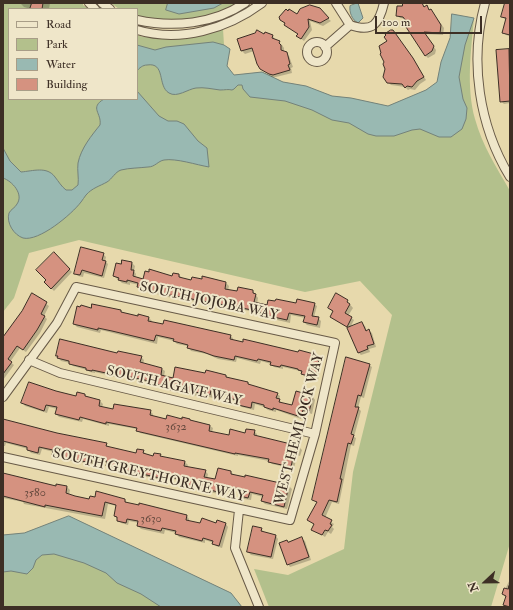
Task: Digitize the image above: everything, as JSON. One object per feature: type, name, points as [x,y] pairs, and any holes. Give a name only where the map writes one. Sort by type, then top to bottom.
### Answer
[{"type":"street","points":[[138,20],[160,24],[190,23],[207,20],[221,15],[245,3]]},
{"type":"street","points":[[138,30],[168,34],[194,33],[219,27],[242,17],[262,3]]},
{"type":"street","points":[[336,3],[350,25],[363,28],[375,25],[379,21],[384,3]]},
{"type":"street","points":[[485,3],[479,30],[478,82],[492,142],[510,177]]},
{"type":"street","points":[[325,47],[350,25]]},
{"type":"street","name":"SOUTH JOJOBA WAY","points":[[29,360],[57,323],[76,286],[336,344]]},
{"type":"street","name":"WEST HEMLOCK WAY","points":[[290,520],[315,434],[336,344]]},
{"type":"street","points":[[3,397],[29,360]]},
{"type":"street","name":"SOUTH AGAVE WAY","points":[[29,360],[60,373],[315,434]]},
{"type":"street","name":"SOUTH GREYTHORNE WAY","points":[[3,457],[290,520]]},
{"type":"street","points":[[239,510],[235,548],[259,607]]},
{"type":"green space","points":[[3,3],[83,3],[83,5],[88,8],[8,8],[8,100],[138,100],[138,35],[143,37],[186,38],[223,29],[224,45],[230,49],[227,66],[234,75],[262,72],[283,82],[306,86],[332,96],[351,98],[388,106],[426,90],[437,82],[441,62],[450,38],[452,14],[474,18],[470,69],[472,107],[478,129],[490,156],[510,191],[510,543],[491,607],[269,607],[254,569],[288,575],[344,549],[353,472],[392,315],[360,281],[305,292],[79,240],[29,253],[14,298],[3,312]]},
{"type":"green space","points":[[111,3],[241,3],[230,10],[198,18],[169,21],[138,16],[138,8],[118,8]]},
{"type":"green space","points":[[69,516],[231,593],[242,607],[3,607],[3,535],[24,533]]},
{"type":"water","points":[[168,3],[223,3],[214,8],[179,14],[166,10]]},
{"type":"water","points":[[358,3],[363,18],[358,23],[353,18],[350,6]]},
{"type":"water","points":[[452,14],[474,18],[465,45],[459,77],[463,99],[467,108],[466,119],[462,129],[451,137],[439,137],[420,129],[394,136],[376,136],[368,134],[349,123],[332,120],[312,110],[285,101],[250,97],[243,89],[242,85],[238,85],[232,90],[199,88],[179,94],[172,94],[165,90],[157,67],[153,65],[146,65],[138,70],[138,45],[155,50],[166,47],[213,42],[224,45],[230,49],[227,66],[234,75],[262,72],[283,82],[306,86],[332,96],[351,98],[388,106],[426,90],[437,82],[441,62],[450,38]]},
{"type":"water","points":[[138,92],[159,116],[168,121],[177,121],[184,124],[198,141],[207,148],[209,167],[169,160],[162,161],[150,167],[121,170],[107,182],[88,193],[77,207],[55,226],[38,236],[23,238],[14,231],[10,225],[8,217],[9,213],[17,204],[19,196],[16,188],[3,178],[3,148],[10,161],[21,172],[40,170],[48,171],[66,190],[72,190],[78,185],[79,157],[87,142],[100,125],[97,105],[103,100],[138,100]]},
{"type":"water","points":[[69,516],[231,593],[242,607],[161,607],[141,594],[117,583],[106,573],[84,563],[54,554],[42,555],[36,560],[33,568],[27,574],[11,571],[3,572],[3,535],[24,533]]},
{"type":"building","points":[[32,3],[43,3],[42,8],[30,8]]},
{"type":"building","points":[[403,3],[422,3],[424,7],[427,5],[429,10],[431,9],[441,25],[440,33],[424,32],[434,46],[432,51],[425,56],[406,27],[409,25],[403,17],[396,16],[397,6],[402,6]]},
{"type":"building","points":[[505,3],[510,3],[510,35],[502,33],[506,18],[501,17]]},
{"type":"building","points":[[310,5],[320,8],[329,18],[320,23],[308,19],[309,27],[301,39],[296,36],[298,34],[284,25],[285,23],[280,20],[279,17],[286,9],[288,11],[289,9],[297,14],[300,9]]},
{"type":"building","points":[[257,30],[264,34],[265,32],[273,35],[272,38],[280,41],[279,43],[281,45],[281,50],[287,52],[290,70],[273,75],[269,74],[260,69],[252,48],[241,51],[237,39],[255,33]]},
{"type":"building","points":[[393,30],[413,58],[424,77],[417,81],[412,87],[407,86],[405,88],[402,84],[387,83],[383,77],[385,69],[379,46],[387,41],[384,37],[386,35],[385,34]]},
{"type":"building","points":[[509,49],[510,101],[500,102],[496,50]]},
{"type":"building","points":[[81,247],[104,253],[102,260],[106,261],[102,276],[82,270],[80,275],[74,274]]},
{"type":"building","points":[[54,252],[70,269],[51,289],[44,282],[46,280],[36,270]]},
{"type":"building","points":[[122,260],[132,262],[131,270],[134,270],[133,276],[143,279],[145,271],[149,272],[149,269],[172,276],[173,273],[179,274],[179,277],[191,280],[192,277],[202,279],[202,276],[226,282],[225,289],[237,291],[238,287],[253,290],[253,293],[256,294],[254,302],[267,305],[268,300],[275,301],[276,299],[296,303],[297,299],[315,303],[312,316],[319,317],[317,325],[303,322],[305,316],[289,313],[287,320],[260,314],[261,312],[164,294],[137,287],[138,283],[127,280],[127,282],[118,280],[119,278],[113,276],[116,263],[121,264]]},
{"type":"building","points":[[32,293],[47,302],[41,314],[45,316],[23,350],[17,346],[8,359],[12,362],[3,374],[3,337],[22,311]]},
{"type":"building","points":[[336,293],[348,300],[347,302],[350,304],[345,313],[352,317],[347,327],[330,317],[333,311],[328,308]]},
{"type":"building","points":[[92,304],[121,310],[121,312],[138,316],[138,314],[149,317],[148,321],[163,324],[164,320],[231,335],[230,339],[243,342],[243,339],[298,352],[299,350],[314,354],[313,359],[319,360],[315,378],[301,374],[302,371],[298,369],[281,365],[280,367],[270,365],[271,362],[258,359],[257,361],[235,356],[234,360],[214,356],[187,348],[188,345],[173,341],[174,339],[156,335],[154,341],[98,328],[98,330],[73,324],[77,306],[80,307],[81,305],[91,308]]},
{"type":"building","points":[[362,322],[366,331],[369,329],[374,344],[367,346],[368,349],[358,353],[347,328]]},
{"type":"building","points":[[60,339],[117,353],[118,351],[142,356],[140,362],[162,368],[161,375],[173,378],[175,367],[205,373],[206,370],[226,375],[226,377],[248,382],[248,384],[278,393],[276,398],[280,399],[279,402],[292,405],[296,391],[313,396],[309,412],[303,410],[301,417],[273,408],[273,410],[264,407],[264,405],[252,402],[251,408],[238,405],[239,401],[227,397],[228,394],[211,390],[210,395],[170,390],[171,387],[150,383],[145,380],[86,370],[86,368],[69,364],[69,361],[57,358],[58,356],[56,356]]},
{"type":"building","points":[[346,357],[370,364],[361,396],[358,395],[355,407],[359,407],[351,434],[354,435],[351,444],[348,443],[340,479],[342,479],[337,502],[329,500],[322,515],[332,520],[330,524],[332,525],[328,531],[325,530],[322,535],[311,530],[314,524],[307,520],[317,502],[312,500]]},
{"type":"building","points":[[29,382],[76,396],[77,392],[85,394],[85,396],[100,400],[99,406],[113,409],[114,404],[151,410],[150,415],[166,419],[167,415],[182,419],[182,417],[190,419],[210,425],[209,431],[229,435],[230,429],[245,433],[246,429],[255,430],[254,435],[299,446],[297,454],[294,453],[291,467],[268,462],[269,459],[235,454],[136,431],[137,428],[106,422],[106,424],[80,417],[79,420],[55,414],[57,407],[46,405],[44,411],[21,403]]},
{"type":"building","points":[[3,419],[57,433],[107,443],[106,446],[136,453],[137,449],[144,450],[143,453],[153,456],[154,453],[161,454],[160,456],[185,461],[184,466],[206,470],[204,477],[215,479],[218,468],[231,471],[231,474],[245,477],[245,475],[289,485],[284,507],[261,501],[263,495],[250,492],[248,498],[240,496],[242,489],[228,487],[227,490],[223,489],[222,493],[182,486],[183,480],[171,477],[170,482],[159,480],[160,478],[106,466],[107,461],[92,458],[91,463],[76,461],[52,455],[53,450],[39,447],[38,453],[27,450],[27,447],[3,441]]},
{"type":"building","points":[[3,473],[56,486],[56,484],[67,486],[66,493],[75,496],[89,499],[90,496],[95,497],[96,491],[125,499],[125,502],[139,505],[139,503],[187,515],[186,520],[200,523],[202,518],[216,523],[217,520],[226,523],[219,546],[212,544],[213,541],[203,538],[202,541],[175,534],[176,531],[162,528],[161,531],[137,526],[138,521],[127,519],[126,523],[117,521],[117,517],[114,516],[116,505],[105,502],[102,516],[45,505],[45,507],[3,496]]},
{"type":"building","points":[[253,526],[262,528],[261,531],[276,535],[271,557],[247,552]]},
{"type":"building","points":[[302,537],[309,557],[287,565],[279,543],[287,540],[288,542]]},
{"type":"building","points":[[509,586],[510,607],[503,605],[506,596],[502,594],[504,588],[508,589]]}]
